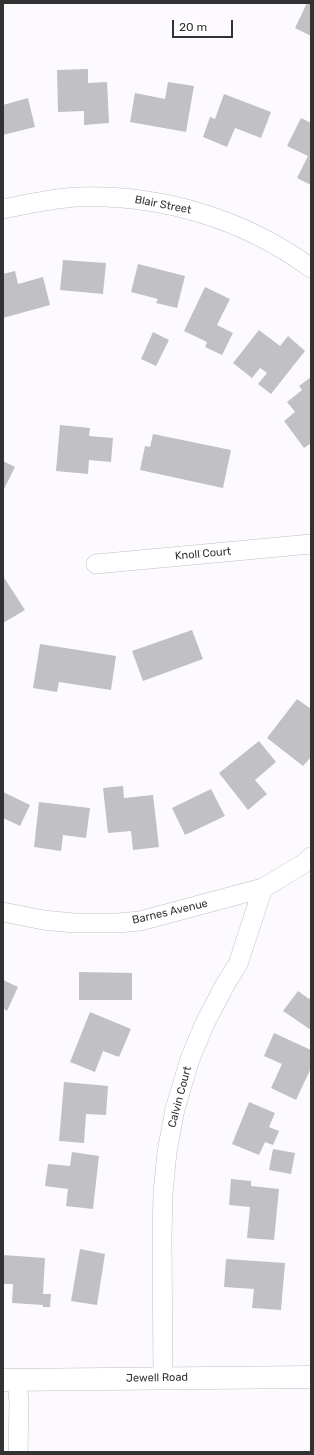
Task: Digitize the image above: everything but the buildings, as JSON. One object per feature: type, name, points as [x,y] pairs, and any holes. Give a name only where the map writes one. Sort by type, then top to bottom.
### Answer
[{"type":"street","name":"Blair Street","points":[[3,209],[47,200],[77,197],[152,201],[190,209],[231,223],[266,239],[311,268]]},
{"type":"street","name":"Knoll Court","points":[[96,564],[311,544]]},
{"type":"street","points":[[263,888],[303,864],[311,857]]},
{"type":"street","name":"Barnes Avenue","points":[[3,912],[43,920],[74,923],[118,923],[140,921],[263,888]]},
{"type":"street","name":"Calvin Court","points":[[163,1378],[163,1193],[167,1152],[175,1109],[190,1059],[205,1023],[238,964],[263,888]]},
{"type":"street","name":"Jewell Road","points":[[10,1380],[311,1377]]},
{"type":"street","points":[[10,1380],[19,1402],[18,1452]]}]
